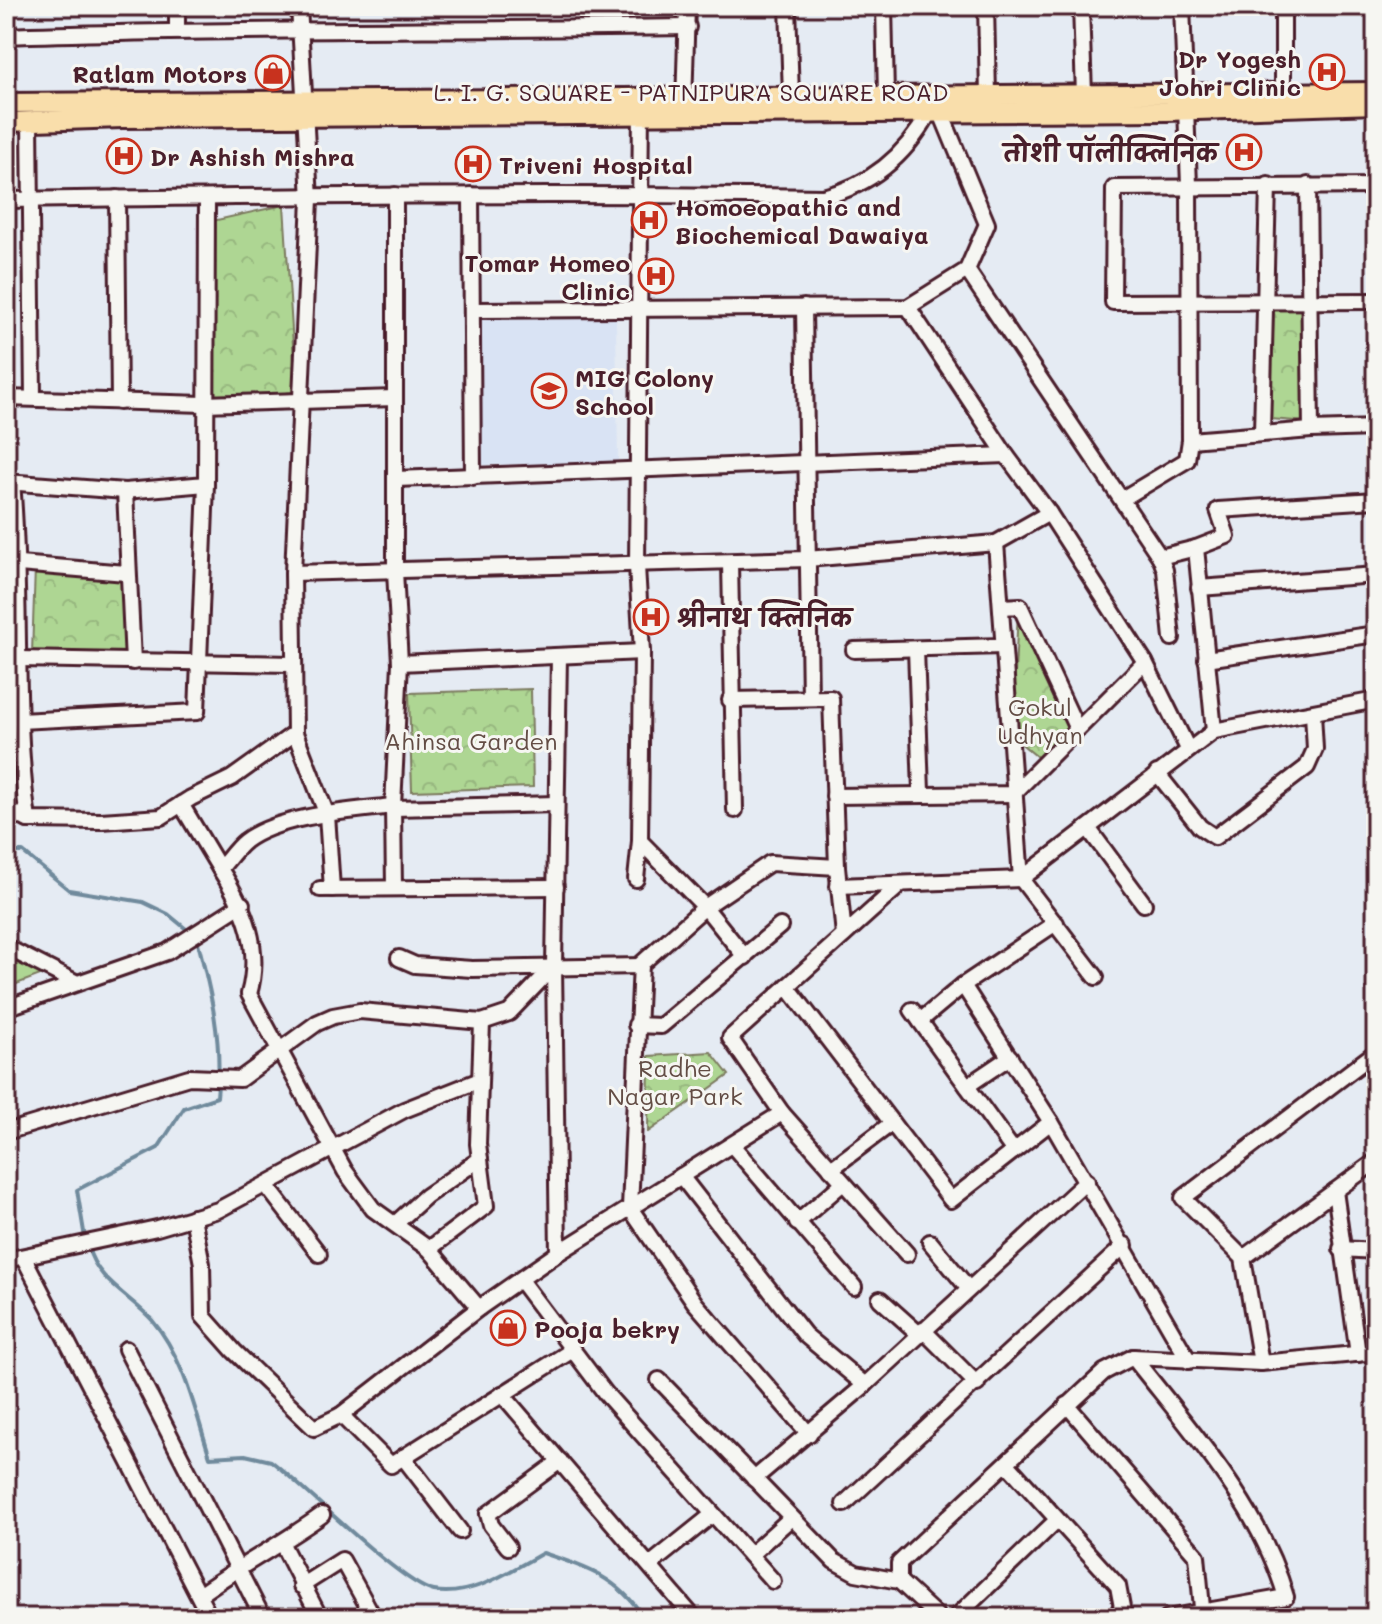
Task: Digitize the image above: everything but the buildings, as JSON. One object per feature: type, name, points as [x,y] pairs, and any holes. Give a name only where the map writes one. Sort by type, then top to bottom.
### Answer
[{"type":"main road","name":"L. I. G. SQUARE - PATNIPURA SQUARE ROAD","points":[[6,122],[641,96],[684,106],[935,113],[1185,102],[1283,93],[1376,92]]},
{"type":"main road","name":"L. I. G. SQUARE - PATNIPURA SQUARE ROAD","points":[[6,103],[641,115],[684,106],[791,96],[1084,95],[1185,102],[1376,104]]},
{"type":"street","points":[[177,6],[177,30]]},
{"type":"street","points":[[299,6],[302,108],[310,199],[298,400],[293,573],[295,733],[327,815],[326,889],[556,887]]},
{"type":"street","points":[[684,106],[687,6]]},
{"type":"street","points":[[788,6],[791,96]]},
{"type":"street","points":[[884,6],[886,95]]},
{"type":"street","points":[[986,6],[988,95]]},
{"type":"street","points":[[1081,6],[1084,95]]},
{"type":"street","points":[[1122,499],[1187,460],[1190,440],[1189,185],[1182,6]]},
{"type":"street","points":[[1283,6],[1283,93]]},
{"type":"street","points":[[6,36],[177,30],[299,33],[688,27]]},
{"type":"street","points":[[636,879],[640,841],[642,652],[637,566],[641,96]]},
{"type":"street","points":[[6,200],[638,194],[823,197],[842,192],[879,172],[914,141],[935,113],[987,224],[967,270],[908,307],[474,310]]},
{"type":"street","points":[[30,121],[33,398]]},
{"type":"street","points":[[1376,186],[1189,185],[1114,188],[1113,302],[1376,301]]},
{"type":"street","points":[[1262,433],[1268,185]]},
{"type":"street","points":[[1308,185],[1311,430]]},
{"type":"street","points":[[394,888],[393,807],[400,663],[395,571],[395,195]]},
{"type":"street","points":[[471,195],[473,477]]},
{"type":"street","points":[[117,198],[119,402]]},
{"type":"street","points":[[19,721],[197,712],[202,661],[206,484],[207,200]]},
{"type":"street","points":[[967,270],[1160,557],[1165,570],[1172,638]]},
{"type":"street","points":[[804,307],[810,698]]},
{"type":"street","points":[[908,307],[1006,455],[1049,513],[1145,662],[1188,749]]},
{"type":"street","points":[[6,398],[204,404],[395,398]]},
{"type":"street","points":[[1190,440],[1376,428]]},
{"type":"street","points":[[396,479],[638,472],[1006,455]]},
{"type":"street","points":[[28,820],[13,757],[19,721],[19,564],[9,482],[125,491],[206,484]]},
{"type":"street","points":[[125,491],[126,573],[133,662]]},
{"type":"street","points":[[1160,557],[1227,536],[1218,510],[1376,500]]},
{"type":"street","points":[[293,573],[807,559],[996,543],[1049,513]]},
{"type":"street","points":[[996,543],[1021,879],[1096,977]]},
{"type":"street","points":[[1196,548],[1214,731]]},
{"type":"street","points":[[730,563],[730,700],[735,810]]},
{"type":"street","points":[[19,564],[126,573]]},
{"type":"street","points":[[1199,588],[1376,575]]},
{"type":"street","points":[[1002,607],[1020,606],[1077,729]]},
{"type":"street","points":[[1206,659],[1376,634]]},
{"type":"street","points":[[854,650],[1003,646]]},
{"type":"street","points":[[916,649],[921,792]]},
{"type":"street","points":[[400,663],[642,652]]},
{"type":"street","points":[[558,1253],[554,966],[559,656]]},
{"type":"street","points":[[19,659],[293,664]]},
{"type":"street","points":[[834,796],[921,792],[1013,794],[1145,662]]},
{"type":"street","points":[[730,700],[831,698],[838,886],[844,935]]},
{"type":"street","points":[[838,886],[1021,879],[1214,731],[1376,700]]},
{"type":"street","points":[[1157,773],[1200,827],[1215,837],[1307,767],[1315,749],[1313,713]]},
{"type":"street","points":[[6,809],[28,820],[101,821],[161,817],[232,778],[295,733]]},
{"type":"street","points":[[181,804],[242,904],[256,967],[249,994],[331,1147],[373,1209],[429,1249],[479,1308]]},
{"type":"street","points":[[220,869],[244,841],[259,833],[327,815],[393,807],[556,804]]},
{"type":"street","points":[[1088,828],[1144,904]]},
{"type":"street","points":[[640,841],[705,907],[745,957]]},
{"type":"street","points":[[809,1434],[695,1303],[630,1208],[636,1025],[641,966],[705,907],[770,863],[837,867]]},
{"type":"street","points":[[901,884],[730,1038],[782,1113],[907,1254]]},
{"type":"street","points":[[6,1008],[167,952],[242,904]]},
{"type":"street","points":[[1013,1150],[916,1015],[1056,923]]},
{"type":"street","points":[[636,1025],[661,1026],[780,926]]},
{"type":"street","points":[[6,947],[77,983]]},
{"type":"street","points":[[399,958],[415,965],[472,969],[641,966]]},
{"type":"street","points":[[6,1132],[189,1077],[240,1079],[317,1023],[360,1011],[482,1022],[509,1013],[554,966]]},
{"type":"street","points":[[963,985],[1087,1181],[1189,1361]]},
{"type":"street","points":[[787,986],[951,1200],[1051,1122]]},
{"type":"street","points":[[429,1249],[486,1206],[480,1159],[482,1022]]},
{"type":"street","points":[[1261,1363],[1243,1258],[1183,1198],[1376,1052]]},
{"type":"street","points":[[967,1086],[1010,1057]]},
{"type":"street","points":[[6,1260],[110,1238],[218,1210],[404,1110],[480,1080]]},
{"type":"street","points":[[193,1217],[202,1264],[203,1316],[234,1351],[314,1428],[341,1415],[479,1308],[558,1253],[782,1113]]},
{"type":"street","points":[[831,1169],[892,1123]]},
{"type":"street","points":[[732,1145],[854,1287]]},
{"type":"street","points":[[395,1224],[426,1196],[480,1159]]},
{"type":"street","points":[[1243,1258],[1376,1161]]},
{"type":"street","points":[[681,1176],[805,1335],[865,1385]]},
{"type":"street","points":[[754,1479],[865,1385],[1087,1181]]},
{"type":"street","points":[[797,1223],[843,1183]]},
{"type":"street","points":[[266,1185],[319,1254]]},
{"type":"street","points":[[1335,1191],[1358,1354]]},
{"type":"street","points":[[930,1242],[968,1288]]},
{"type":"street","points":[[844,1504],[1125,1245]]},
{"type":"street","points":[[1341,1249],[1376,1251]]},
{"type":"street","points":[[24,1258],[210,1618]]},
{"type":"street","points":[[520,1280],[571,1351],[773,1581]]},
{"type":"street","points":[[880,1299],[977,1384]]},
{"type":"street","points":[[126,1349],[263,1618]]},
{"type":"street","points":[[341,1415],[391,1465],[571,1351]]},
{"type":"street","points":[[899,1581],[897,1571],[905,1555],[1008,1465],[1104,1372],[1133,1357],[1261,1363],[1376,1352]]},
{"type":"street","points":[[1133,1357],[1232,1488],[1277,1566],[1286,1597],[1202,1616],[1167,1618]]},
{"type":"street","points":[[659,1380],[791,1518],[847,1569],[899,1581],[939,1618]]},
{"type":"street","points":[[502,1394],[651,1564],[694,1618]]},
{"type":"street","points":[[1067,1405],[1197,1556],[1202,1616]]},
{"type":"street","points":[[403,1457],[460,1531]]},
{"type":"street","points":[[508,1547],[491,1525],[488,1514],[560,1461]]},
{"type":"street","points":[[1008,1465],[1118,1586],[1124,1618]]},
{"type":"street","points":[[199,1595],[236,1568],[282,1544],[322,1515]]},
{"type":"street","points":[[651,1564],[712,1515]]},
{"type":"street","points":[[750,1555],[791,1518]]},
{"type":"street","points":[[955,1618],[1057,1520]]},
{"type":"street","points":[[282,1544],[320,1618]]},
{"type":"street","points":[[301,1586],[342,1560],[374,1618]]},
{"type":"shaded area","name":"MIG Colony School","points":[[616,318],[618,463],[482,465],[481,320]]},
{"type":"green space","points":[[284,205],[296,392],[216,399],[199,224]]},
{"type":"green space","points":[[1274,306],[1309,306],[1309,422],[1270,419]]},
{"type":"green space","points":[[35,568],[128,571],[125,656],[32,653]]},
{"type":"green space","name":"Gokul Udhyan","points":[[1018,610],[1072,726],[1041,760],[1012,736]]},
{"type":"green space","name":"Ahinsa Garden","points":[[531,689],[533,787],[412,791],[409,693]]},
{"type":"green space","points":[[6,957],[43,974],[6,988]]},
{"type":"green space","name":"Radhe Nagar Park","points":[[711,1052],[729,1075],[648,1132],[649,1056]]},
{"type":"waterway","points":[[6,852],[23,852],[69,890],[143,902],[168,914],[191,933]]},
{"type":"waterway","points":[[85,1238],[77,1190],[158,1148],[184,1108],[217,1097],[217,1037],[197,939]]},
{"type":"waterway","points":[[88,1247],[92,1259],[106,1278],[143,1311],[163,1335],[187,1385],[210,1457],[245,1455],[271,1461],[377,1554],[419,1585],[434,1591],[477,1587],[543,1553],[600,1576],[624,1593],[644,1618]]},
{"type":"place","name":"Dr Yogesh Johri Clinic","points":[[1327,72]]},
{"type":"place","name":"Ratlam Motors","points":[[273,73]]},
{"type":"place","name":"तोशी पॉलीक्लिनिक","points":[[1244,152]]},
{"type":"place","name":"Dr Ashish Mishra","points":[[124,156]]},
{"type":"place","name":"Triveni Hospital","points":[[473,164]]},
{"type":"place","name":"Homoeopathic and Biochemical Dawaiya","points":[[649,220]]},
{"type":"place","name":"Tomar Homeo Clinic","points":[[656,276]]},
{"type":"place","name":"MIG Colony School","points":[[549,391]]},
{"type":"place","name":"श्रीनाथ क्लिनिक","points":[[651,617]]},
{"type":"place","name":"Pooja bekry","points":[[508,1328]]}]
